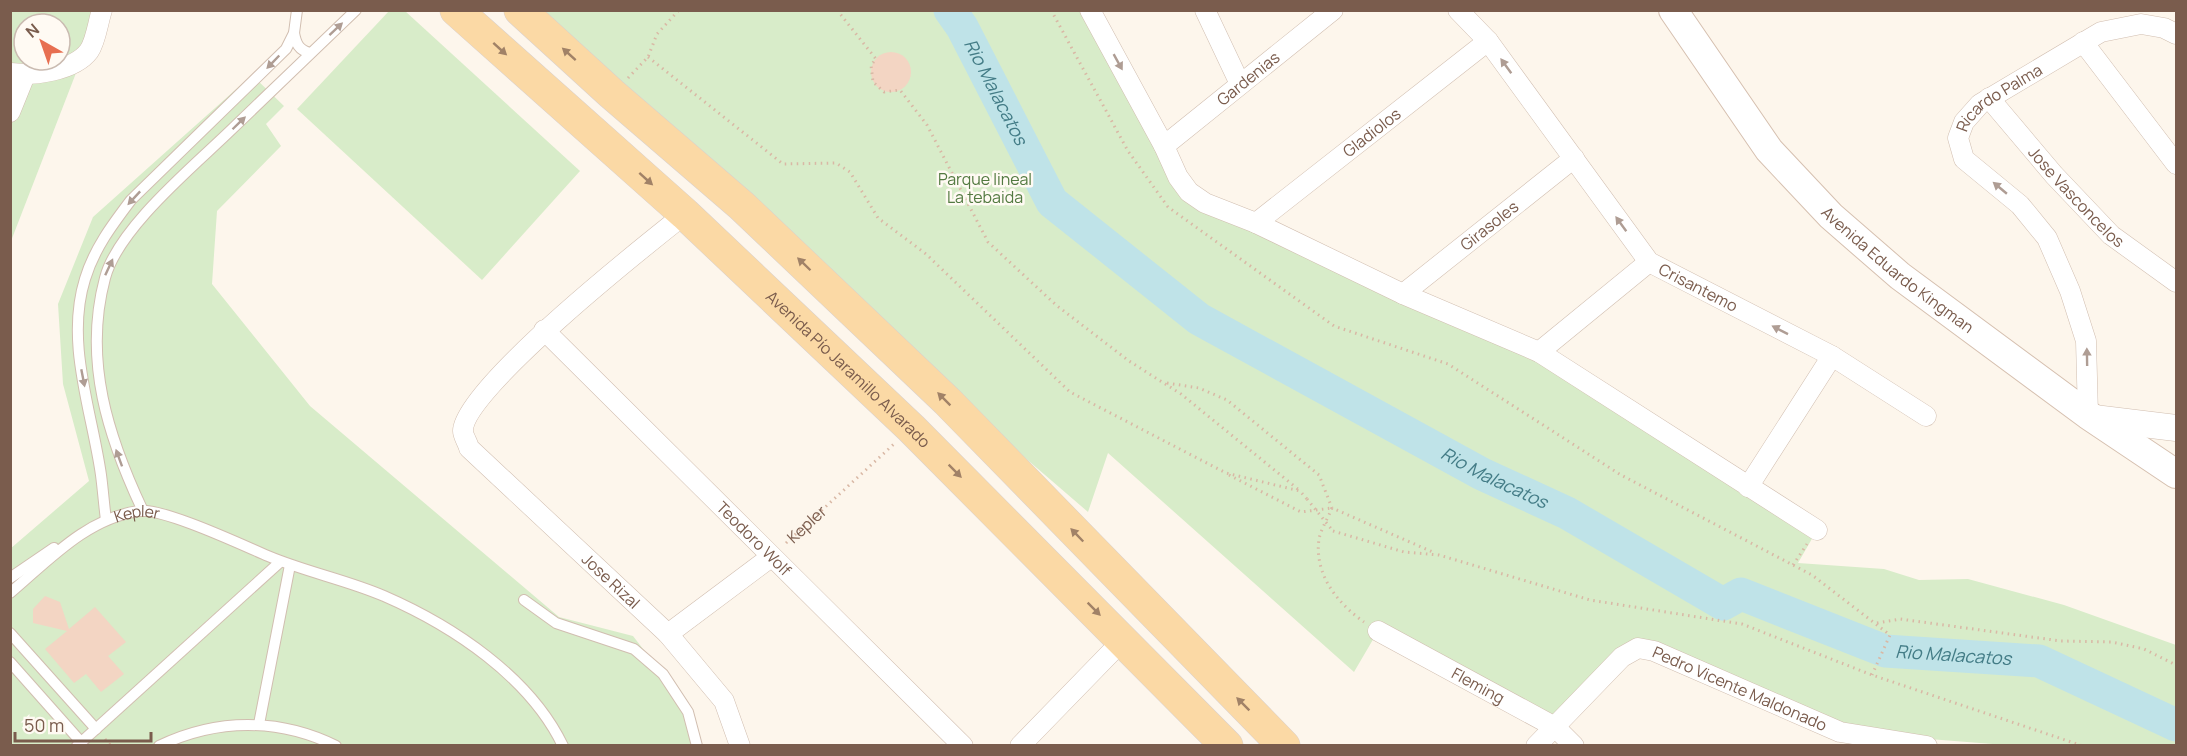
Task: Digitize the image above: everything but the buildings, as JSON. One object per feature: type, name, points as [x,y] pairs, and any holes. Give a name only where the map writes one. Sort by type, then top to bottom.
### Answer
[{"type":"main road","name":"Avenida Pío Jaramillo Alvarado","points":[[456,10],[684,214],[911,428],[1124,639],[1227,746]]},
{"type":"main road","points":[[520,10],[612,94],[742,206],[947,401],[1284,746]]},
{"type":"main road","name":"Avenida Eduardo Kingman","points":[[1673,10],[1769,150],[1831,216],[1900,276],[2091,417],[2176,474]]},
{"type":"street","points":[[10,112],[18,74],[60,70],[89,51],[102,10]]},
{"type":"street","points":[[1090,10],[1164,146],[1178,177],[1189,192],[1205,203],[1256,223],[1403,294],[1539,352],[1817,530]]},
{"type":"street","points":[[1205,10],[1240,84]]},
{"type":"street","name":"Gardenias","points":[[1164,146],[1333,10]]},
{"type":"street","name":"Crisantemo","points":[[1458,10],[1488,42],[1649,262],[1832,356],[1926,416]]},
{"type":"street","name":"Ricardo Palma","points":[[2091,417],[2086,341],[2070,291],[2047,238],[2020,205],[1964,159],[1958,138],[1964,122],[1989,98],[2101,32],[2141,24],[2164,28],[2176,34]]},
{"type":"street","name":"Gladiolos","points":[[1256,223],[1488,42]]},
{"type":"street","points":[[2084,42],[2176,164]]},
{"type":"street","name":"Jose Vasconcelos","points":[[1989,98],[2054,175],[2111,235],[2176,282]]},
{"type":"street","name":"Girasoles","points":[[1403,294],[1574,158]]},
{"type":"street","points":[[544,330],[684,214]]},
{"type":"street","points":[[1539,352],[1649,262]]},
{"type":"street","name":"Jose Rizal","points":[[544,330],[469,412],[463,431],[469,448],[668,634],[724,701],[740,746]]},
{"type":"street","name":"Teodoro Wolf","points":[[544,330],[963,746]]},
{"type":"street","points":[[1748,487],[1832,356]]},
{"type":"street","points":[[2091,417],[2176,428]]},
{"type":"street","points":[[668,634],[771,557]]},
{"type":"street","name":"Fleming","points":[[1378,631],[1555,727],[1574,746]]},
{"type":"street","points":[[1020,746],[1124,639]]},
{"type":"street","name":"Pedro Vicente Maldonado","points":[[1555,727],[1622,657],[1638,648],[1654,651],[1840,732]]},
{"type":"street","points":[[1536,746],[1555,727]]},
{"type":"street","points":[[1840,732],[1855,746]]},
{"type":"street","points":[[1840,732],[1927,746]]},
{"type":"lane","points":[[297,10],[295,42],[302,51],[310,53]]},
{"type":"lane","points":[[143,511],[118,459],[102,405],[98,346],[99,310],[105,276],[115,256],[146,213],[356,10]]},
{"type":"lane","points":[[106,520],[101,474],[80,360],[81,300],[91,261],[110,227],[131,200],[286,49],[294,33]]},
{"type":"lane","name":"Kepler","points":[[10,593],[77,536],[106,520],[143,511],[197,526],[285,563],[383,596],[451,632],[489,659],[522,689],[554,727],[563,746]]},
{"type":"lane","points":[[10,579],[51,549],[77,536]]},
{"type":"lane","points":[[259,724],[285,563]]},
{"type":"lane","points":[[10,662],[79,744],[285,563]]},
{"type":"lane","points":[[524,600],[556,623],[634,649],[663,674],[688,712],[697,746]]},
{"type":"lane","points":[[10,633],[96,729]]},
{"type":"lane","points":[[159,746],[192,732],[225,725],[259,724],[289,728],[336,746]]},
{"type":"path","points":[[612,94],[648,57],[657,34],[679,10]]},
{"type":"path","points":[[837,10],[876,59],[871,65],[873,82],[884,92],[900,90],[927,125],[988,242],[1056,305],[1129,361],[1181,394],[1300,491],[1334,531],[1404,552],[1439,555]]},
{"type":"path","points":[[1052,10],[1128,151],[1168,207],[1334,327],[1448,364],[1621,475],[1812,575],[1890,635],[1872,675]]},
{"type":"path","points":[[648,57],[783,164],[836,163],[850,172],[878,218],[926,254],[1070,392],[1301,512],[1332,508],[1439,555],[1590,600],[1742,624],[1872,675],[2083,746]]},
{"type":"path","points":[[1163,383],[1198,388],[1227,400],[1318,475],[1332,508],[1319,537],[1319,562],[1328,584],[1346,609],[1378,631]]},
{"type":"path","name":"Kepler","points":[[771,557],[911,428]]},
{"type":"path","points":[[1226,473],[1300,491]]},
{"type":"path","points":[[1793,565],[1817,530]]},
{"type":"path","points":[[1877,623],[1900,619],[2061,641],[2112,642],[2144,649],[2176,665]]},
{"type":"green space","points":[[11,11],[100,11],[11,241]]},
{"type":"green space","points":[[389,11],[405,11],[580,171],[482,280],[297,109]]},
{"type":"green space","name":"Parque lineal La tebaida","points":[[520,11],[1090,11],[1189,192],[1539,352],[1817,530],[1798,563],[1884,569],[1919,580],[1968,579],[2064,605],[2176,645],[2176,745],[2018,746],[1840,732],[1638,648],[1555,727],[1378,631],[1354,672],[1108,453],[1088,512],[827,287]]},
{"type":"green space","points":[[252,75],[284,106],[266,124],[281,146],[217,211],[212,284],[310,406],[559,617],[633,636],[684,702],[699,745],[11,745],[10,549],[89,481],[63,384],[58,304],[93,217]]},
{"type":"waterway","name":"Rio Malacatos","points":[[950,10],[962,27],[1052,202],[1199,319],[1482,474],[1567,513],[1723,604],[1741,594],[1885,651],[2039,661],[2176,725]]}]
